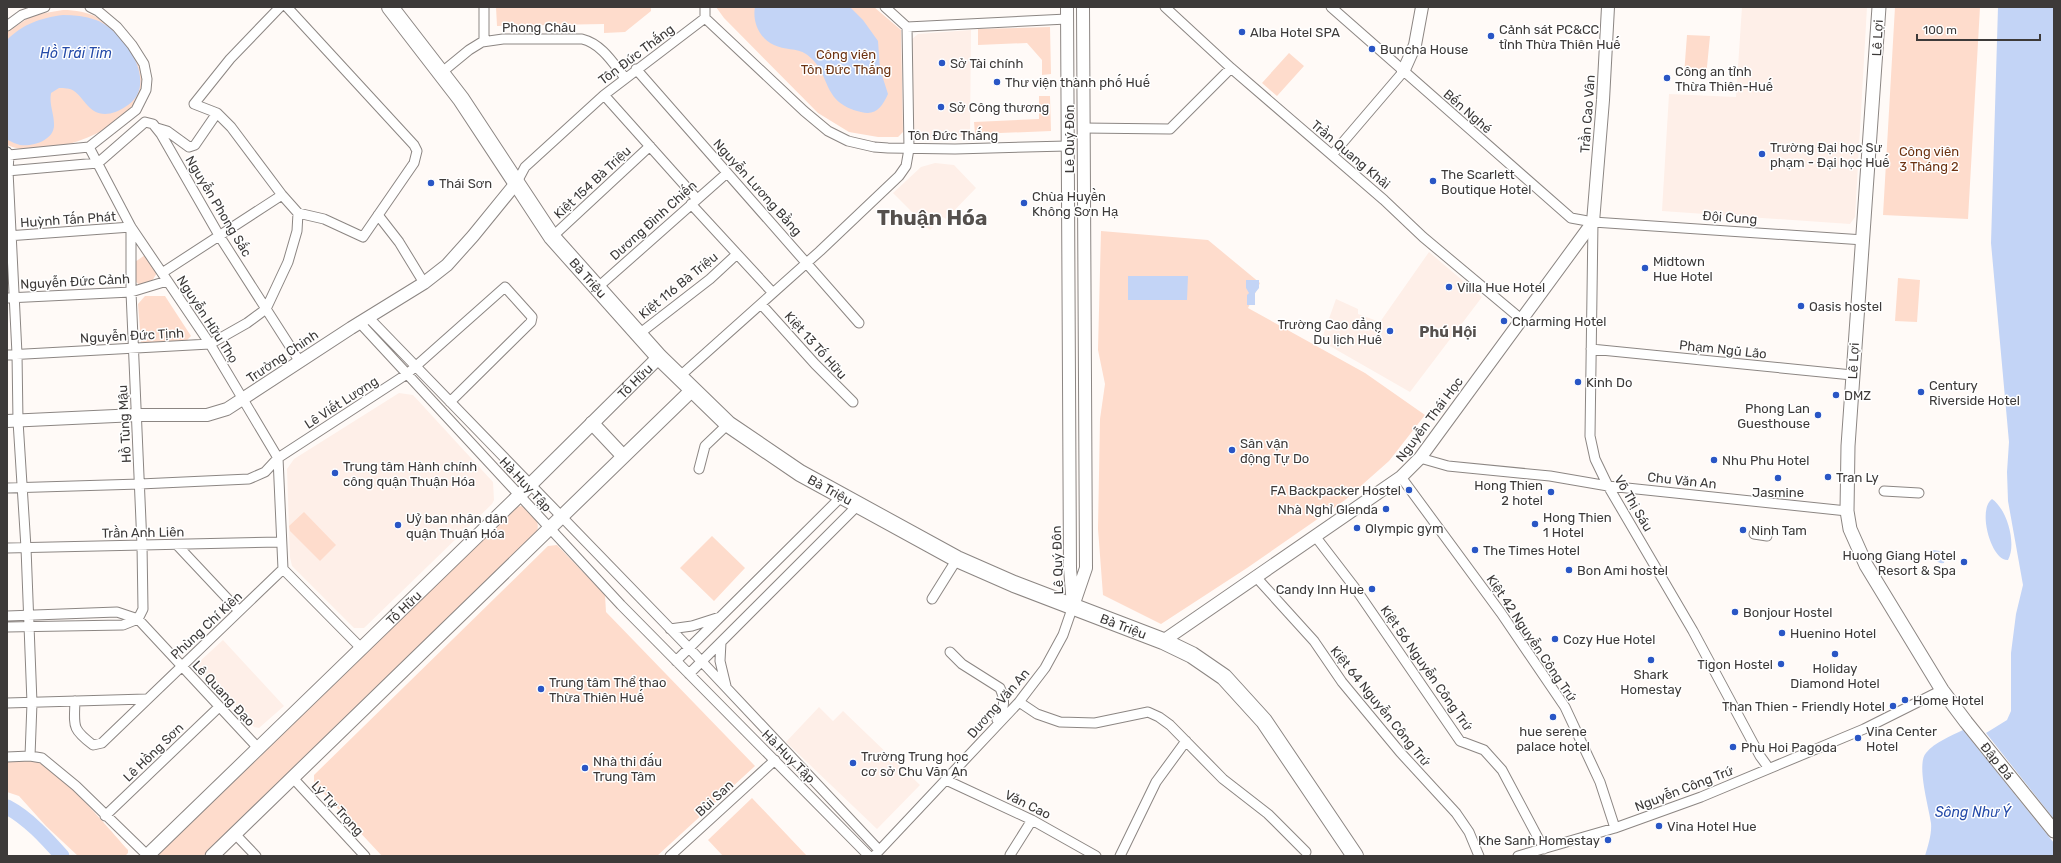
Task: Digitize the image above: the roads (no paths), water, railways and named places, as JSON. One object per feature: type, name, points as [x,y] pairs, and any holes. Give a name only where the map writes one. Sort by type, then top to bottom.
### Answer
[{"type":"highway","name":"Bà Triệu","points":[[390,7],[441,73],[552,237],[659,357],[728,424],[778,460],[957,559],[1163,641],[1192,655],[1224,677],[1264,721],[1354,856]]},
{"type":"main road","name":"Lê Lợi","points":[[1879,7],[1864,240],[1852,375],[1846,489],[1847,511],[1850,529],[1866,565],[1942,690]]},
{"type":"main road","name":"Tố Hữu","points":[[147,856],[530,485],[659,357]]},
{"type":"main road","points":[[212,856],[548,527],[692,390]]},
{"type":"main road","points":[[592,423],[623,456]]},
{"type":"main road","name":"Đập Đá","points":[[1942,690],[2054,831]]},
{"type":"street","points":[[30,756],[32,703],[26,548],[22,488],[12,421],[17,354],[11,297],[7,171],[8,154],[89,147],[136,110],[146,90],[147,79],[144,64],[132,45],[117,27],[98,11],[90,7]]},
{"type":"street","points":[[280,7],[230,59],[194,104],[217,113],[232,127],[282,195],[298,212],[324,218],[363,237],[414,163],[417,151],[414,145],[287,7]]},
{"type":"street","name":"Phong Châu","points":[[484,7],[484,41]]},
{"type":"street","points":[[705,7],[705,18]]},
{"type":"street","points":[[679,378],[807,262],[903,172],[909,156],[907,27],[885,7]]},
{"type":"street","name":"Lê Quý Đôn","points":[[1073,606],[1086,568],[1083,7]]},
{"type":"street","name":"Trần Quang Khải","points":[[1165,7],[1231,68],[1384,200],[1423,237],[1521,319]]},
{"type":"street","name":"Bến Nghé","points":[[1331,7],[1403,72],[1571,218],[1593,222]]},
{"type":"street","points":[[1332,155],[1403,72],[1415,45],[1422,7]]},
{"type":"street","name":"Trần Cao Vân","points":[[1593,222],[1603,100],[1608,7]]},
{"type":"street","points":[[7,26],[22,14],[38,8]]},
{"type":"street","points":[[907,27],[1067,13]]},
{"type":"street","name":"Lê Quý Đôn","points":[[1067,13],[1070,569],[1073,606]]},
{"type":"street","name":"Tôn Đức Thắng","points":[[516,182],[525,167],[604,95],[636,69],[705,18],[804,112],[828,131],[848,141],[874,147],[909,148],[1067,146]]},
{"type":"street","name":"Phong Châu","points":[[441,73],[469,50],[484,41],[556,39],[590,41],[609,57],[625,78]]},
{"type":"street","points":[[1083,128],[1170,129],[1231,68]]},
{"type":"street","name":"Nguyễn Lương Bằng","points":[[636,69],[860,323]]},
{"type":"street","name":"Kiệt 116 Bà Triệu","points":[[604,95],[650,146],[737,254],[710,279],[639,334]]},
{"type":"street","points":[[136,110],[145,122],[157,128],[168,131],[188,147],[195,145],[217,113]]},
{"type":"street","points":[[7,171],[98,163],[145,122]]},
{"type":"street","name":"Nguyễn Phong Sắc","points":[[157,128],[220,237],[300,362]]},
{"type":"street","points":[[1067,146],[1083,145]]},
{"type":"street","name":"Kiệt 154 Bà Triệu","points":[[552,237],[650,146]]},
{"type":"street","name":"Nguyễn Hữu Thọ","points":[[89,147],[131,227],[210,344],[278,458],[280,542],[283,569]]},
{"type":"street","name":"Dương Đình Chiến","points":[[597,288],[727,172]]},
{"type":"street","name":"Trường Chinh","points":[[12,421],[138,415],[207,415],[227,409],[424,283],[448,265],[478,231],[516,182]]},
{"type":"street","name":"Nguyễn Đức Cảnh","points":[[11,297],[131,292],[164,277],[282,195]]},
{"type":"street","points":[[266,310],[288,262],[296,232],[298,212]]},
{"type":"street","points":[[378,215],[399,242],[424,283]]},
{"type":"street","name":"Đội Cung","points":[[1593,222],[1864,240]]},
{"type":"street","name":"Nguyễn Thái Học","points":[[1163,641],[1401,477],[1420,458],[1593,222]]},
{"type":"street","name":"Võ Thị Sáu","points":[[1593,222],[1590,349],[1590,436],[1595,459],[1608,486],[1693,631],[1760,756],[1768,767]]},
{"type":"street","name":"Huỳnh Tấn Phát","points":[[9,236],[131,227]]},
{"type":"street","name":"Hồ Tùng Mậu","points":[[131,227],[131,292],[133,349],[138,415],[142,545],[143,609],[138,619]]},
{"type":"street","points":[[737,254],[773,293]]},
{"type":"street","name":"Lê Viết Lượng","points":[[7,488],[249,479],[265,472],[278,458],[407,374],[505,287],[532,317],[531,322],[450,402]]},
{"type":"street","name":"Kiệt 13 Tố Hữu","points":[[761,304],[815,364],[853,402]]},
{"type":"street","name":"Nguyễn Đức Tịnh","points":[[7,355],[210,344],[247,323],[266,310]]},
{"type":"street","name":"Hà Huy Tập","points":[[364,320],[417,366],[560,517],[689,648],[821,788],[875,854]]},
{"type":"street","name":"Hà Huy Tập","points":[[364,320],[407,374],[548,527],[676,661],[811,797],[875,854]]},
{"type":"street","name":"Phạm Ngũ Lão","points":[[1590,349],[1852,375]]},
{"type":"street","points":[[1069,388],[1085,387]]},
{"type":"street","points":[[699,469],[705,446],[728,424]]},
{"type":"street","name":"Chu Văn An","points":[[1420,458],[1448,466],[1550,476],[1608,486],[1847,511]]},
{"type":"street","name":"Kiệt 42 Nguyễn Công Trứ","points":[[1401,477],[1501,613],[1565,708],[1600,782],[1615,828]]},
{"type":"street","points":[[1884,491],[1918,493]]},
{"type":"street","points":[[676,661],[843,496]]},
{"type":"street","points":[[689,674],[858,504]]},
{"type":"street","points":[[1754,534],[1767,536]]},
{"type":"street","name":"Kiệt 56 Nguyễn Công Trứ","points":[[1315,536],[1355,588],[1460,741],[1484,750],[1502,770],[1544,848]]},
{"type":"street","name":"Trần Anh Liên","points":[[7,548],[280,542]]},
{"type":"street","points":[[177,544],[239,611]]},
{"type":"street","points":[[932,599],[957,559]]},
{"type":"street","points":[[283,569],[361,648]]},
{"type":"street","name":"Phùng Chí Kiên","points":[[75,701],[74,722],[76,731],[93,745],[102,743],[146,699],[283,569]]},
{"type":"street","name":"Kiệt 64 Nguyễn Công Trứ","points":[[1256,577],[1314,641],[1342,682],[1400,752],[1456,813],[1469,832],[1479,856]]},
{"type":"street","name":"Dương Văn An","points":[[875,854],[1019,702],[1045,668],[1063,635],[1073,606]]},
{"type":"street","name":"Lê Quang Đạo","points":[[7,616],[117,612],[138,619],[258,748]]},
{"type":"street","points":[[670,629],[692,626],[723,616]]},
{"type":"street","points":[[7,627],[123,625],[138,619]]},
{"type":"street","name":"Hà Huy Tập","points":[[721,642],[720,662],[728,689]]},
{"type":"street","points":[[950,652],[962,664],[1000,688],[1005,703],[1003,711],[990,734]]},
{"type":"street","name":"Nguyễn Công Trứ","points":[[1518,856],[1615,828],[1701,797],[1768,767],[1864,729],[1942,690]]},
{"type":"street","points":[[7,703],[146,699]]},
{"type":"street","points":[[1019,702],[1037,714],[1060,722],[1095,723],[1148,712],[1159,717],[1170,725],[1223,779],[1268,814],[1306,852]]},
{"type":"street","name":"Lê Hồng Sơn","points":[[106,816],[219,707]]},
{"type":"street","points":[[746,731],[758,722]]},
{"type":"street","points":[[1120,856],[1156,782],[1186,741]]},
{"type":"street","points":[[7,757],[30,756],[42,758],[76,786],[147,856]]},
{"type":"street","name":"Bùi San","points":[[670,856],[775,760]]},
{"type":"street","name":"Lý Tự Trọng","points":[[292,778],[365,856]]},
{"type":"street","name":"Văn Cao","points":[[946,780],[1032,820],[1096,856]]},
{"type":"street","points":[[811,797],[821,788]]},
{"type":"street","points":[[1010,856],[1032,820]]},
{"type":"street","points":[[235,834],[256,856]]},
{"type":"water","points":[[755,7],[850,7],[863,20],[878,41],[880,69],[888,94],[881,106],[871,113],[866,113],[848,107],[838,101],[832,94],[820,70],[806,54],[799,51],[778,47],[765,39],[756,24],[754,13]]},
{"type":"water","points":[[1998,7],[2054,7],[2054,819],[1986,733],[2007,720],[2011,711],[2011,653],[2016,614],[2023,585],[2008,501],[2007,472],[2009,442],[1991,243]]},
{"type":"water","name":"Hồ Trái Tim","points":[[63,15],[80,16],[96,20],[107,26],[118,35],[135,59],[139,73],[140,86],[136,98],[120,110],[105,114],[95,112],[78,94],[72,90],[67,88],[59,88],[51,93],[54,124],[51,134],[42,141],[31,145],[17,144],[8,140],[7,40],[13,34],[32,23]]},
{"type":"water","points":[[1128,276],[1188,276],[1187,300],[1128,300]]},
{"type":"water","points":[[1246,280],[1259,280],[1259,288],[1255,293],[1255,305],[1247,305],[1247,295],[1249,293],[1246,288]]},
{"type":"water","points":[[1992,499],[2002,510],[2009,527],[2011,536],[2011,553],[2008,560],[2002,558],[1996,552],[1988,534],[1986,513],[1988,505]]},
{"type":"water","points":[[1933,550],[1939,551],[1945,557],[1944,563],[1939,563],[1936,560],[1932,552]]},
{"type":"water","name":"Sông Như Ý","points":[[1963,730],[2054,843],[2054,856],[1925,856],[1930,840],[1931,823],[1924,786],[1922,766],[1923,759],[1926,753],[1934,746]]},
{"type":"waterway","points":[[7,807],[22,817],[43,835],[62,856]]},
{"type":"place","name":"Alba Hotel SPA","points":[[1242,32]]},
{"type":"place","name":"Cảnh sát PC&CC tỉnh Thừa Thiên Huế","points":[[1491,36]]},
{"type":"place","name":"Buncha House","points":[[1372,49]]},
{"type":"place","name":"Sở Tài chính","points":[[942,63]]},
{"type":"place","name":"Công an tỉnh Thừa Thiên-Huế","points":[[1667,78]]},
{"type":"place","name":"Thư viện thành phố Huế","points":[[997,82]]},
{"type":"place","name":"Sở Công thương","points":[[941,107]]},
{"type":"place","name":"Trường Đại học Sư phạm - Đại học Huế","points":[[1762,154]]},
{"type":"place","name":"The Scarlett Boutique Hotel","points":[[1433,181]]},
{"type":"place","name":"Thái Sơn","points":[[431,183]]},
{"type":"place","name":"Chùa Huyền Không Sơn Hạ","points":[[1024,203]]},
{"type":"place","name":"Midtown Hue Hotel","points":[[1645,268]]},
{"type":"place","name":"Villa Hue Hotel","points":[[1449,287]]},
{"type":"place","name":"Oasis hostel","points":[[1801,306]]},
{"type":"place","name":"Charming Hotel","points":[[1504,321]]},
{"type":"place","name":"Trường Cao đẳng Du lịch Huế","points":[[1390,331]]},
{"type":"place","name":"Kinh Do","points":[[1578,382]]},
{"type":"place","name":"Century Riverside Hotel","points":[[1921,392]]},
{"type":"place","name":"DMZ","points":[[1836,395]]},
{"type":"place","name":"Phong Lan Guesthouse","points":[[1818,415]]},
{"type":"place","name":"Sân vận động Tự Do","points":[[1232,450]]},
{"type":"place","name":"Nhu Phu Hotel","points":[[1714,460]]},
{"type":"place","name":"Trung tâm Hành chính công quận Thuận Hóa","points":[[335,473]]},
{"type":"place","name":"Tran Ly","points":[[1828,477]]},
{"type":"place","name":"Jasmine","points":[[1778,478]]},
{"type":"place","name":"FA Backpacker Hostel","points":[[1409,490]]},
{"type":"place","name":"Hong Thien 2 hotel","points":[[1551,492]]},
{"type":"place","name":"Nhà Nghỉ Glenda","points":[[1386,509]]},
{"type":"place","name":"Hong Thien 1 Hotel","points":[[1535,524]]},
{"type":"place","name":"Uỷ ban nhân dân quận Thuận Hóa","points":[[398,525]]},
{"type":"place","name":"Olympic gym","points":[[1357,528]]},
{"type":"place","name":"Ninh Tam","points":[[1743,530]]},
{"type":"place","name":"The Times Hotel","points":[[1475,550]]},
{"type":"place","name":"Huong Giang Hotel Resort & Spa","points":[[1964,562]]},
{"type":"place","name":"Bon Ami hostel","points":[[1569,570]]},
{"type":"place","name":"Candy Inn Hue","points":[[1372,589]]},
{"type":"place","name":"Bonjour Hostel","points":[[1735,612]]},
{"type":"place","name":"Huenino Hotel","points":[[1782,633]]},
{"type":"place","name":"Cozy Hue Hotel","points":[[1555,639]]},
{"type":"place","name":"Holiday Diamond Hotel","points":[[1835,654]]},
{"type":"place","name":"Shark Homestay","points":[[1651,660]]},
{"type":"place","name":"Tigon Hostel","points":[[1781,664]]},
{"type":"place","name":"Trung tâm Thể thao Thừa Thiên Huế","points":[[541,689]]},
{"type":"place","name":"Home Hotel","points":[[1905,700]]},
{"type":"place","name":"Than Thien - Friendly Hotel","points":[[1893,706]]},
{"type":"place","name":"hue serene palace hotel","points":[[1553,717]]},
{"type":"place","name":"Vina Center Hotel","points":[[1858,738]]},
{"type":"place","name":"Phu Hoi Pagoda","points":[[1733,747]]},
{"type":"place","name":"Trường Trung học cơ sở Chu Văn An","points":[[853,763]]},
{"type":"place","name":"Nhà thi đấu Trung Tâm","points":[[585,768]]},
{"type":"place","name":"Vina Hotel Hue","points":[[1659,826]]},
{"type":"place","name":"Khe Sanh Homestay","points":[[1608,840]]},
{"type":"district","name":"Thuận Hóa","points":[[932,218]]},
{"type":"district","name":"Phú Hội","points":[[1448,332]]},
{"type":"park label","name":"Công viên Tôn Đức Thắng","points":[[846,62]]},
{"type":"park label","name":"Công viên 3 Tháng 2","points":[[1929,158]]}]
